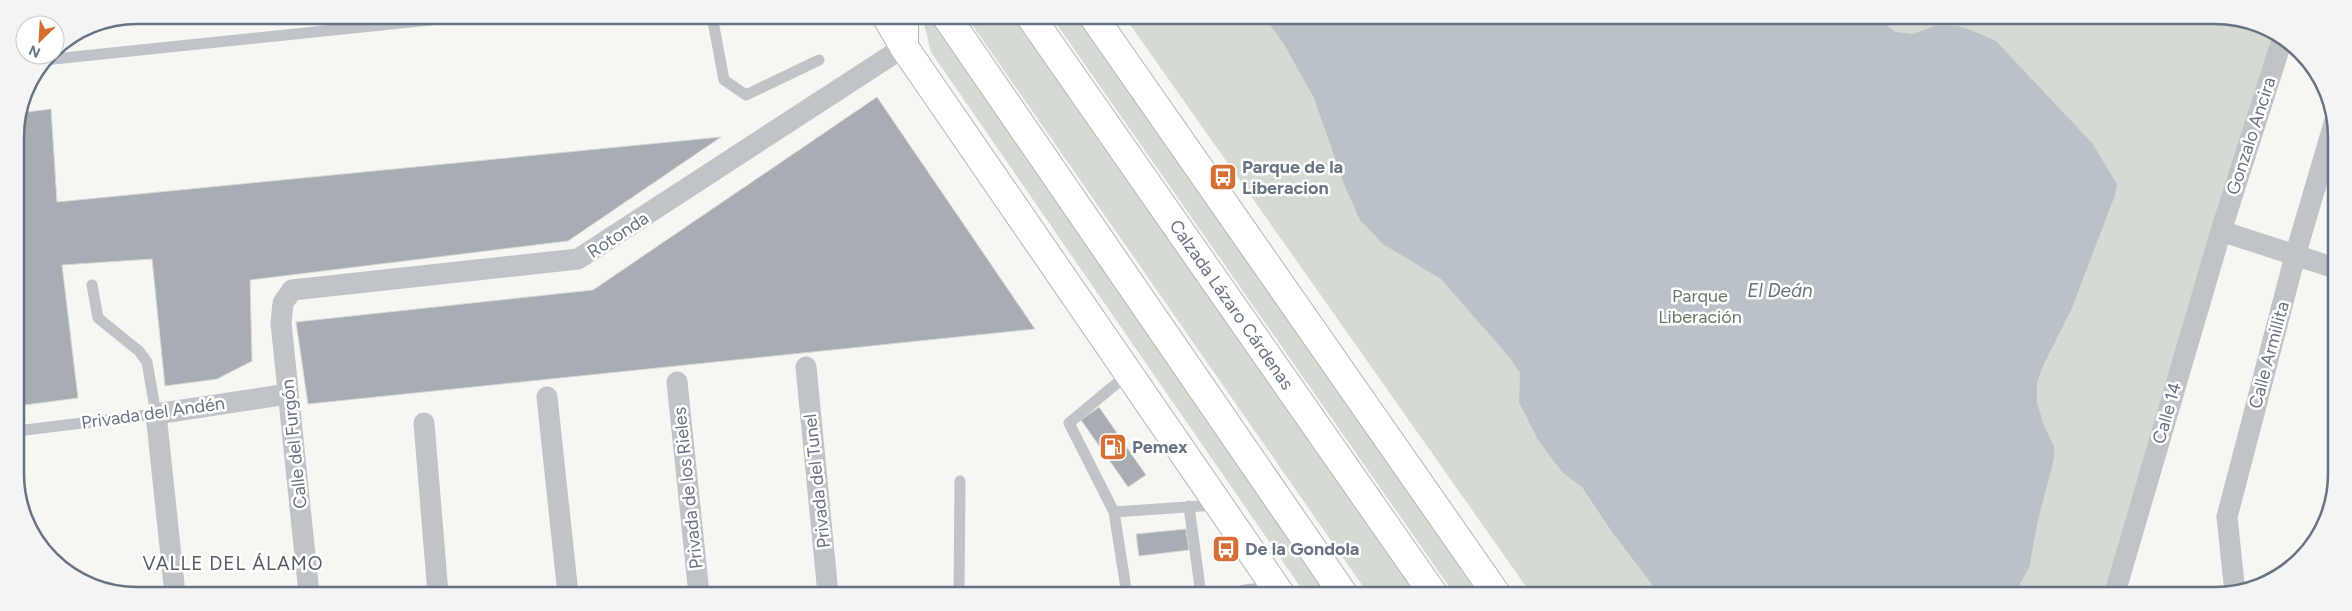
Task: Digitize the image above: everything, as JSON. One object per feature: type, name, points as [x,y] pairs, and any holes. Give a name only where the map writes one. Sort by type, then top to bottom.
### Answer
[{"type":"main road","points":[[891,24],[904,47],[1276,587]]},
{"type":"main road","points":[[904,24],[904,47]]},
{"type":"main road","points":[[951,24],[1339,587]]},
{"type":"main road","name":"Calzada Lázaro Cárdenas","points":[[1036,24],[1428,587]]},
{"type":"main road","points":[[1099,24],[1491,587]]},
{"type":"street","name":"Gonzalo Ancira","points":[[2221,231],[2280,45]]},
{"type":"street","name":"Rotonda","points":[[286,296],[292,290],[300,288],[565,262],[578,259],[904,47]]},
{"type":"street","name":"Calle Armillita","points":[[2234,586],[2227,517],[2295,256],[2328,144]]},
{"type":"street","points":[[2221,231],[2328,266]]},
{"type":"street","name":"Calle 14","points":[[2117,587],[2221,231]]},
{"type":"street","name":"Calle del Furgón","points":[[286,296],[281,310],[288,394],[309,587]]},
{"type":"street","name":"Privada del Tunel","points":[[806,367],[827,587]]},
{"type":"street","name":"Privada de los Rieles","points":[[677,382],[698,587]]},
{"type":"street","name":"Privada del Andén","points":[[156,414],[288,394]]},
{"type":"street","points":[[547,397],[567,587]]},
{"type":"street","points":[[156,414],[174,587]]},
{"type":"street","points":[[424,423],[437,587]]},
{"type":"lane","points":[[65,58],[391,24]]},
{"type":"lane","points":[[714,24],[724,80],[746,95],[819,60]]},
{"type":"lane","points":[[92,285],[98,318],[139,351],[147,362],[156,414]]},
{"type":"lane","points":[[1126,587],[1114,512],[1069,423],[1128,374]]},
{"type":"lane","name":"Privada del Andén","points":[[24,430],[156,414]]},
{"type":"lane","points":[[959,587],[960,481]]},
{"type":"lane","points":[[1114,512],[1218,505]]},
{"type":"lane","points":[[1189,506],[1200,587]]},
{"type":"green space","points":[[924,24],[941,24],[1330,587],[1300,587],[931,52]]},
{"type":"green space","points":[[972,24],[1023,24],[1414,587],[1363,587]]},
{"type":"green space","points":[[1057,24],[1082,24],[1476,587],[1449,587]]},
{"type":"green space","name":"El Deán","points":[[1130,24],[2223,24],[2252,30],[2275,41],[2113,587],[1526,587]]},
{"type":"water","name":"El Deán","points":[[1270,24],[1885,24],[1895,32],[1913,34],[1935,26],[1957,26],[1996,41],[2092,143],[2117,184],[2115,195],[2072,308],[2043,366],[2037,383],[2037,402],[2044,426],[2054,446],[2054,459],[2038,520],[2029,568],[2018,587],[1654,587],[1610,529],[1582,487],[1562,472],[1538,440],[1519,402],[1520,373],[1510,358],[1441,279],[1383,244],[1360,220],[1344,184],[1314,98],[1285,46]]},
{"type":"building","points":[[877,97],[1035,329],[308,404],[296,322],[593,290]]},
{"type":"building","points":[[51,109],[57,202],[721,137],[568,241],[250,280],[252,361],[217,379],[165,386],[152,259],[62,265],[78,398],[24,405],[24,129],[27,112]]},
{"type":"building","name":"Pemex","points":[[1099,407],[1146,475],[1128,487],[1081,420]]},
{"type":"building","points":[[1186,529],[1189,550],[1139,556],[1136,534]]},
{"type":"place","name":"Parque de la Liberacion","points":[[1223,177]]},
{"type":"place","name":"Pemex","points":[[1113,447]]},
{"type":"place","name":"De la Gondola","points":[[1226,549]]},
{"type":"district","name":"VALLE DEL ÁLAMO","points":[[233,563]]},
{"type":"park label","name":"Parque Liberación","points":[[1700,306]]}]
